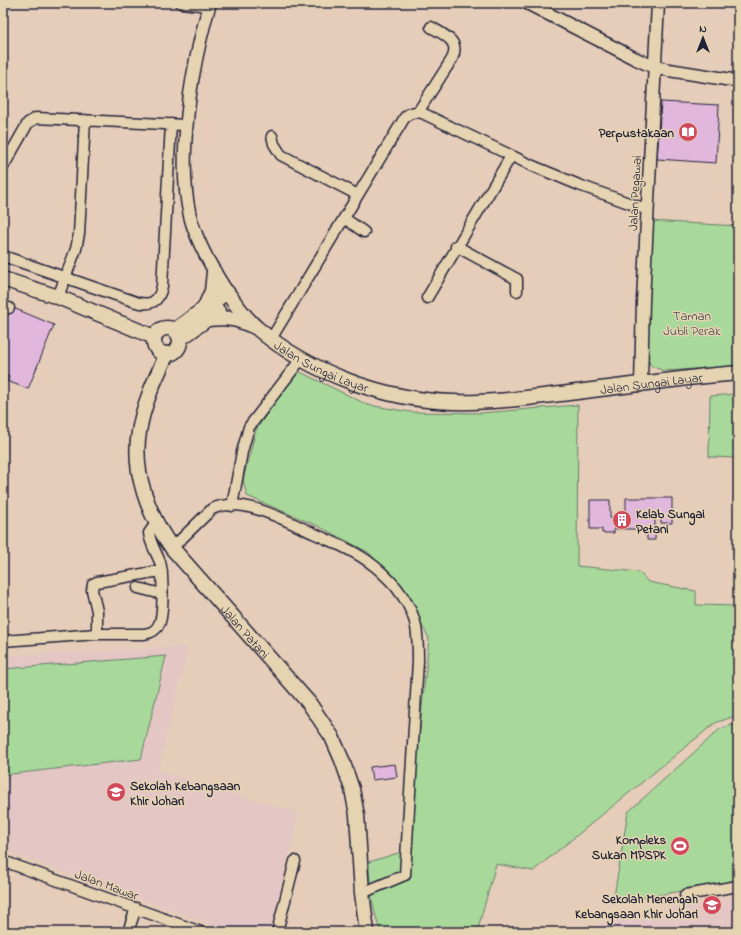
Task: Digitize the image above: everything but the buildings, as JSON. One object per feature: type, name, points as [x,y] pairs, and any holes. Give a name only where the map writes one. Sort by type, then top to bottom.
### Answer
[{"type":"main road","points":[[206,314],[212,291],[214,272]]},
{"type":"main road","points":[[3,279],[58,297],[154,337]]},
{"type":"main road","points":[[178,335],[230,296]]},
{"type":"main road","name":"Jalan Sungai Layar","points":[[230,296],[257,328],[301,359],[332,374],[376,390],[419,398],[451,402],[485,402],[738,373]]},
{"type":"main road","points":[[206,314],[240,320],[257,328]]},
{"type":"main road","points":[[163,328],[168,328],[178,335],[179,346],[176,351],[167,354],[161,353],[155,348],[153,342],[154,337],[156,332],[163,328]]},
{"type":"main road","name":"Jalan Patani","points":[[167,354],[146,401],[140,428],[138,463],[143,488],[156,523],[172,548],[309,703],[319,715],[332,737],[352,789],[357,815],[366,932]]},
{"type":"main road","name":"Jalan Patani","points":[[365,914],[373,932]]},
{"type":"street","points":[[181,3],[210,5]]},
{"type":"street","points":[[527,3],[654,67],[738,81]]},
{"type":"street","name":"Jalan Pegawai","points":[[641,385],[641,339],[658,3]]},
{"type":"street","name":"Jalan Sungai Layar","points":[[210,5],[192,72],[186,125],[185,192],[196,234],[214,272],[230,296]]},
{"type":"street","points":[[418,112],[452,58],[455,50],[452,41],[431,27]]},
{"type":"street","points":[[271,339],[405,116],[411,112],[418,112],[430,116],[510,156],[579,185],[648,210]]},
{"type":"street","points":[[3,167],[28,124],[32,120],[40,118],[186,125]]},
{"type":"street","points":[[58,297],[64,277],[76,248],[79,234],[85,120]]},
{"type":"street","points":[[3,256],[105,292],[144,304],[151,303],[158,296],[162,286],[171,124]]},
{"type":"street","points":[[272,136],[274,144],[281,155],[358,196]]},
{"type":"street","points":[[427,298],[456,246],[510,156]]},
{"type":"street","points":[[344,218],[364,232]]},
{"type":"street","points":[[456,246],[517,279],[517,291]]},
{"type":"street","points":[[232,506],[242,452],[249,427],[301,359]]},
{"type":"street","points":[[172,548],[212,509],[223,506],[255,509],[270,513],[362,557],[379,570],[397,588],[411,610],[418,632],[417,677],[405,875],[362,893]]},
{"type":"street","points":[[3,641],[97,634],[151,633],[155,630],[162,616],[162,572],[160,562],[149,538],[149,533],[156,523]]},
{"type":"street","points":[[97,634],[97,611],[92,590],[94,584],[154,572],[162,572]]},
{"type":"street","points":[[138,588],[162,594]]},
{"type":"street","name":"Jalan Mawar","points":[[3,861],[201,932]]},
{"type":"street","points":[[277,932],[295,861]]},
{"type":"street","points":[[685,895],[738,886]]},
{"type":"street","points":[[128,932],[136,908]]},
{"type":"shaded area","name":"Sekolah Kebangsaan Khir Johari","points":[[188,647],[158,771],[298,813],[272,932],[233,932],[3,850],[3,656]]},
{"type":"shaded area","name":"Sekolah Menengah Kebangsaan Khir Johari","points":[[738,896],[738,932],[575,932],[632,914]]},
{"type":"green space","name":"Taman Jubli Perak","points":[[649,221],[738,226],[738,366],[664,371],[651,366],[645,352]]},
{"type":"green space","points":[[296,370],[368,405],[410,412],[481,413],[578,405],[577,566],[639,572],[648,582],[696,591],[696,605],[738,606],[738,715],[715,723],[533,871],[496,864],[477,932],[381,932],[378,925],[372,898],[369,862],[411,849],[414,788],[429,638],[399,585],[368,552],[318,526],[247,496],[243,480],[256,430]]},
{"type":"green space","points":[[738,394],[738,458],[709,457],[710,396]]},
{"type":"green space","points":[[166,656],[141,759],[3,775],[3,669]]},
{"type":"green space","name":"Kompleks Sukan MPSPK","points":[[738,723],[738,881],[613,903],[628,812],[720,729]]},
{"type":"place","name":"Perpustakaan","points":[[688,132]]},
{"type":"place","name":"Kelab Sungai Petani","points":[[622,520]]},
{"type":"place","name":"Sekolah Kebangsaan Khir Johari","points":[[116,792]]},
{"type":"place","name":"Kompleks Sukan MPSPK","points":[[680,846]]},
{"type":"place","name":"Sekolah Menengah Kebangsaan Khir Johari","points":[[712,905]]}]
